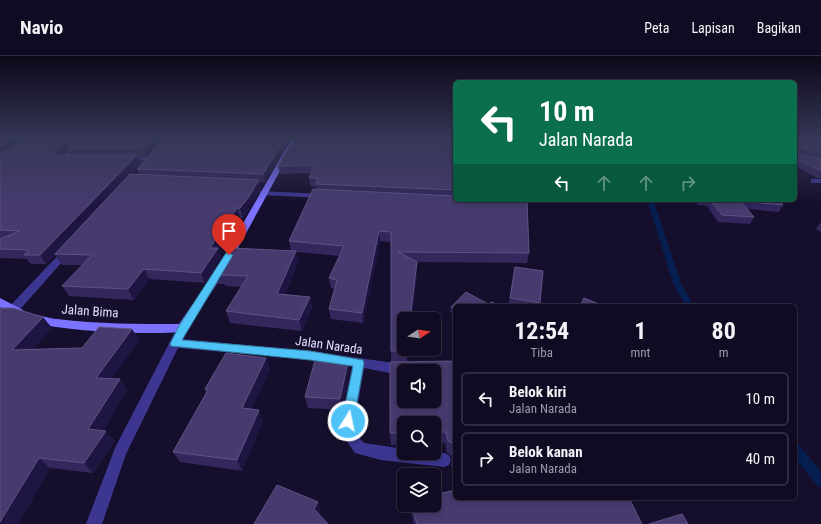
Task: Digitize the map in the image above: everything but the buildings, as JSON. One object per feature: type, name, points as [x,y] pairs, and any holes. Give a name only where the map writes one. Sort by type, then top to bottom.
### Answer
[{"type":"main road","points":[[182,328],[222,268],[264,189],[286,160]]},
{"type":"main road","name":"Jalan Bima","points":[[0,302],[12,311],[51,323],[103,328],[182,328]]},
{"type":"street","points":[[62,160],[76,160]]},
{"type":"street","points":[[141,169],[149,160]]},
{"type":"street","points":[[264,189],[335,196]]},
{"type":"street","points":[[12,311],[75,242]]},
{"type":"street","points":[[94,524],[120,453],[182,328]]},
{"type":"street","name":"Jalan Narada","points":[[175,344],[302,355],[397,368]]},
{"type":"street","points":[[359,363],[348,421],[350,436],[360,448],[381,453],[444,460]]},
{"type":"waterway","points":[[651,202],[678,286],[689,304]]},
{"type":"waterway","points":[[797,451],[821,481]]},
{"type":"route","points":[[229,255],[182,328],[175,344],[310,356],[359,363],[348,421]]}]
